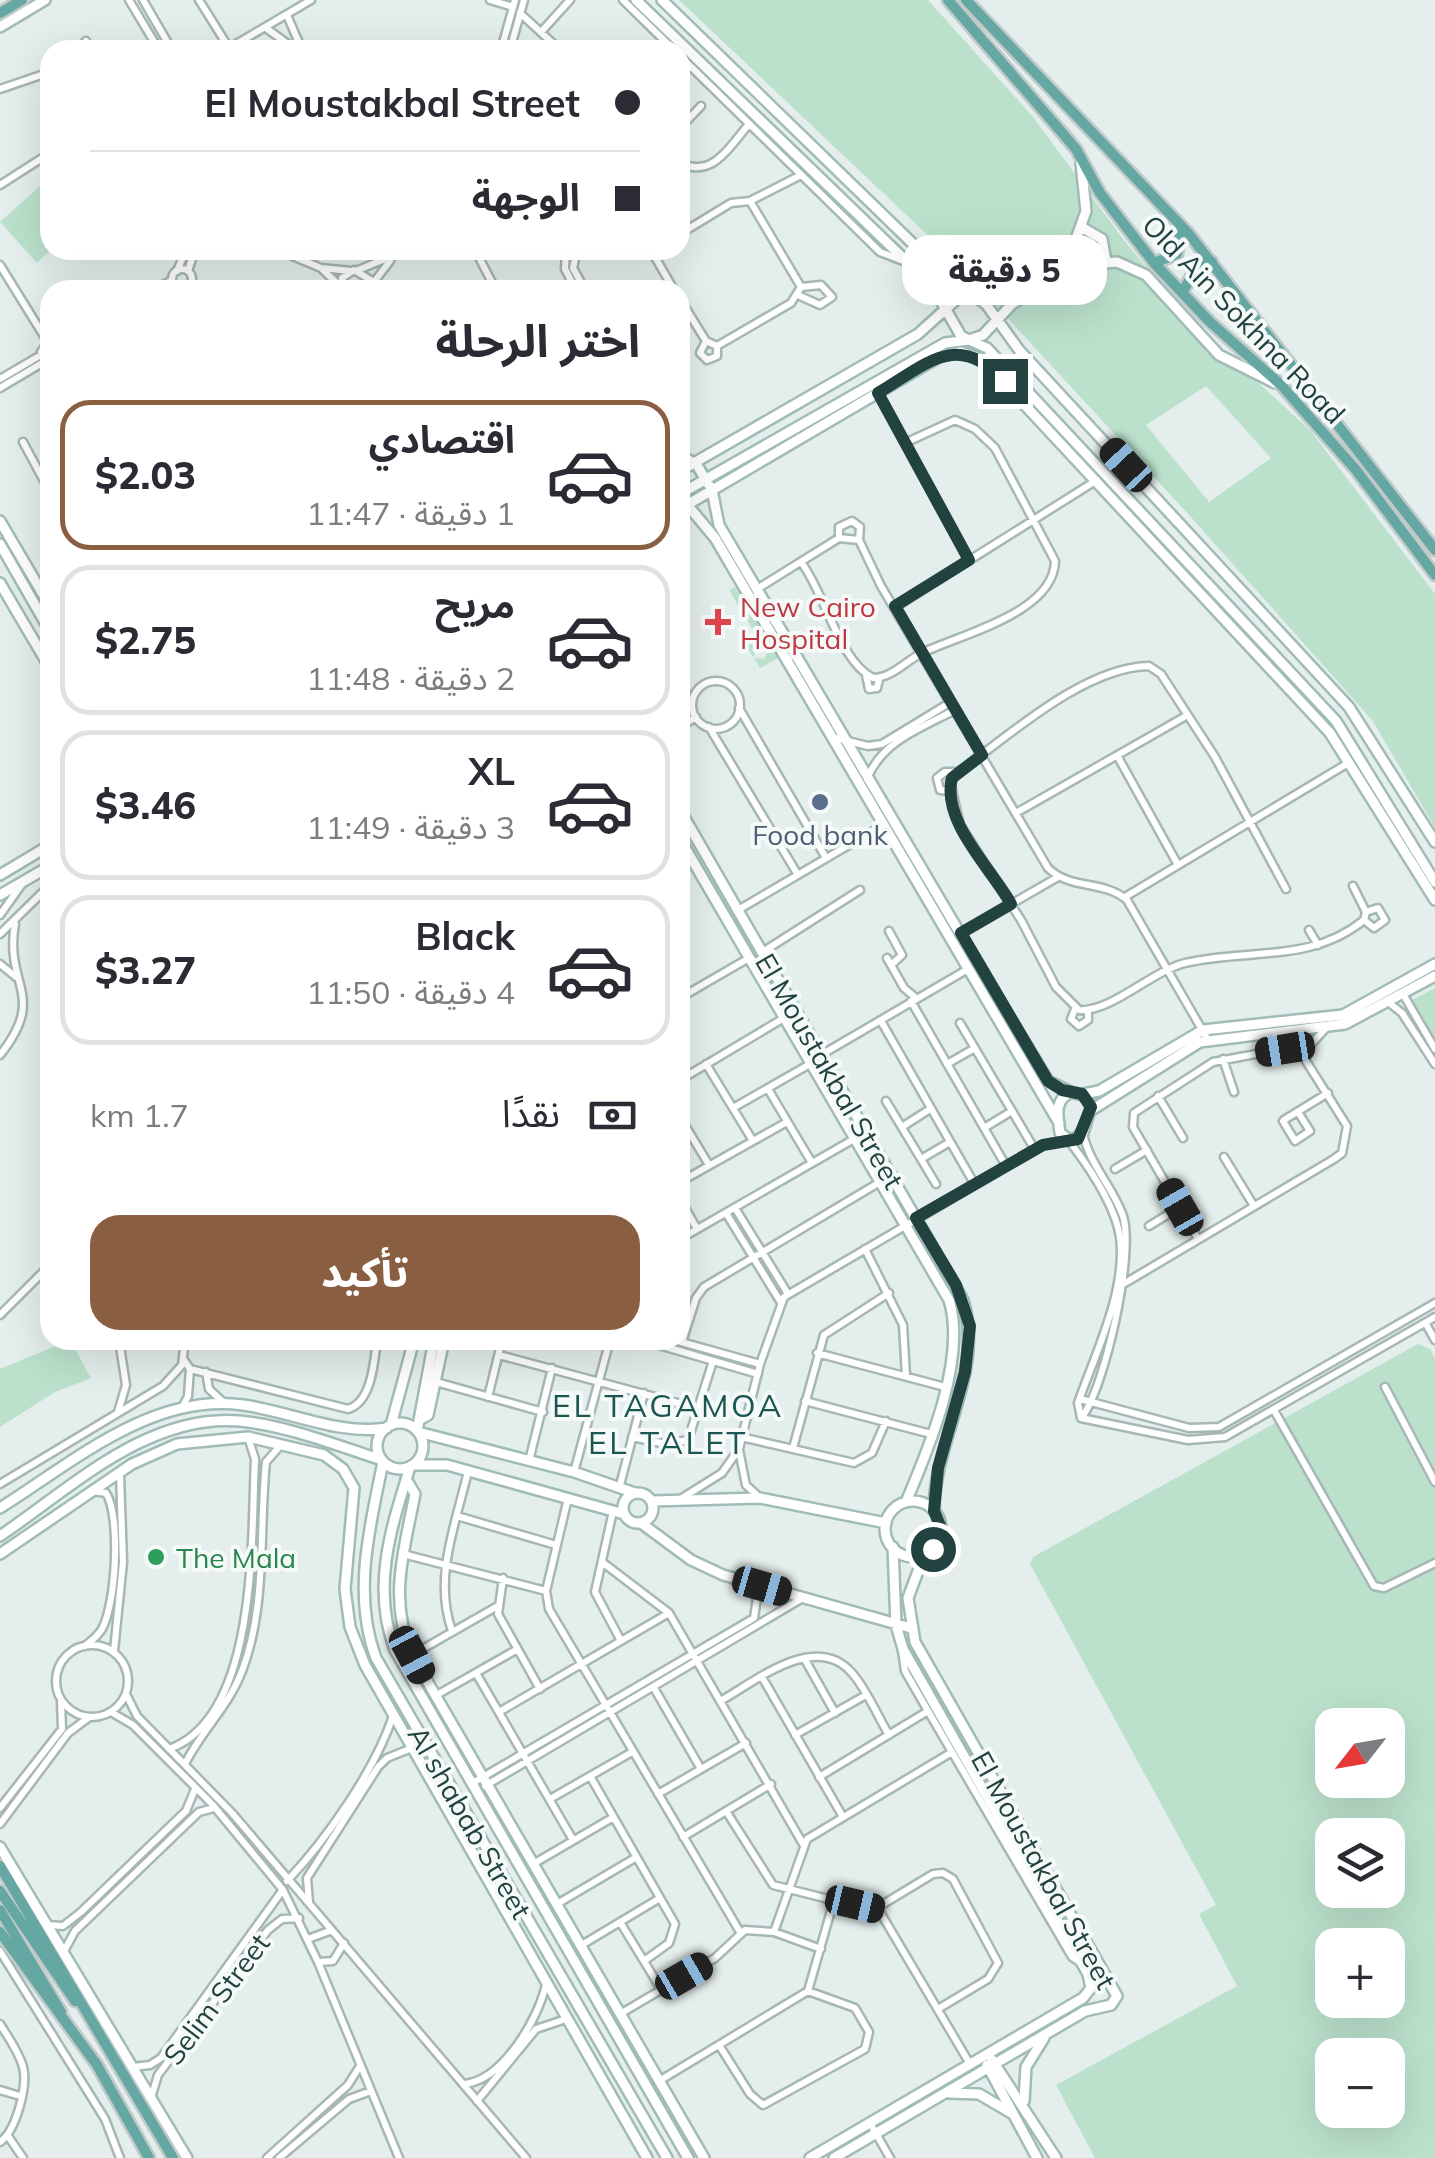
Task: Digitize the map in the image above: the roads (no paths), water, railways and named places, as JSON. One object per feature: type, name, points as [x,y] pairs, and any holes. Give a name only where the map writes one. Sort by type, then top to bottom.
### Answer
[{"type":"main road","points":[[0,12],[22,0]]},
{"type":"main road","name":"Old Ain Sokhna Road","points":[[948,0],[1076,149],[1100,193],[1154,263],[1282,386],[1356,470],[1435,575]]},
{"type":"main road","name":"Old Ain Sokhna Road","points":[[966,0],[1212,262],[1435,550]]},
{"type":"main road","points":[[1154,263],[1177,254],[1181,226]]},
{"type":"main road","points":[[1182,294],[1195,270],[1212,262]]},
{"type":"main road","points":[[0,1866],[16,1883],[173,2158]]},
{"type":"main road","points":[[0,1891],[60,1983],[90,2016]]},
{"type":"main road","points":[[0,1910],[52,1992],[65,2023]]},
{"type":"main road","points":[[0,1932],[106,2080],[149,2158]]},
{"type":"street","points":[[0,27],[45,0]]},
{"type":"street","points":[[129,0],[153,40]]},
{"type":"street","points":[[143,0],[166,40]]},
{"type":"street","points":[[199,0],[222,40]]},
{"type":"street","points":[[243,40],[312,0]]},
{"type":"street","points":[[490,0],[514,4],[504,40]]},
{"type":"street","points":[[513,40],[524,0]]},
{"type":"street","points":[[541,32],[570,0]]},
{"type":"street","points":[[624,0],[664,40]]},
{"type":"street","points":[[636,0],[677,40]]},
{"type":"street","points":[[662,0],[970,294],[986,304],[1019,350],[1349,707],[1435,842]]},
{"type":"street","points":[[520,13],[549,40]]},
{"type":"street","points":[[287,14],[296,40]]},
{"type":"street","points":[[265,27],[284,40]]},
{"type":"street","points":[[690,52],[937,292],[955,331],[997,355],[1336,721],[1435,882]]},
{"type":"street","points":[[690,66],[880,252],[906,262]]},
{"type":"street","points":[[0,89],[40,75]]},
{"type":"street","points":[[690,118],[701,106]]},
{"type":"street","points":[[690,166],[714,164],[749,124]]},
{"type":"street","points":[[690,465],[918,334],[955,300],[1005,285],[1076,239],[1083,228],[1086,190],[1076,149]]},
{"type":"street","points":[[0,185],[40,159]]},
{"type":"street","points":[[690,228],[731,203],[750,200],[802,175]]},
{"type":"street","points":[[717,346],[800,292],[750,200]]},
{"type":"street","points":[[1083,228],[1102,240],[1106,261]]},
{"type":"street","points":[[177,280],[182,260]]},
{"type":"street","points":[[192,260],[188,271],[192,280]]},
{"type":"street","points":[[302,260],[321,268],[354,270],[371,280]]},
{"type":"street","points":[[343,280],[344,275],[354,270],[385,260]]},
{"type":"street","points":[[376,280],[392,260]]},
{"type":"street","points":[[690,498],[712,490],[944,343],[984,335],[996,319],[1078,265],[1106,261],[1146,275],[1219,355],[1282,386]]},
{"type":"street","points":[[0,265],[40,328]]},
{"type":"street","points":[[321,268],[334,280]]},
{"type":"street","points":[[178,270],[188,271]]},
{"type":"street","points":[[690,315],[706,341],[717,346]]},
{"type":"street","points":[[706,341],[700,353],[707,360],[717,356],[717,346]]},
{"type":"street","points":[[690,494],[706,479],[875,388],[939,357],[968,353],[992,367],[1313,714],[1350,762],[1435,900]]},
{"type":"street","points":[[0,379],[40,363]]},
{"type":"street","points":[[0,388],[40,364]]},
{"type":"street","points":[[875,388],[969,560]]},
{"type":"street","points":[[802,562],[820,588],[840,638],[866,675],[868,690],[877,688],[879,679],[921,653],[997,623],[1031,600],[1048,581],[1055,561],[1030,521],[1005,464],[976,429],[955,420],[944,422],[905,444]]},
{"type":"street","points":[[23,442],[40,473]]},
{"type":"street","points":[[690,459],[712,490],[716,520],[961,933],[1044,1085],[1059,1125],[1114,1218],[1120,1247],[1113,1295],[1080,1399],[1081,1418]]},
{"type":"street","points":[[895,606],[1107,473]]},
{"type":"street","points":[[690,509],[709,528],[968,969],[1044,1085],[1101,1095]]},
{"type":"street","points":[[0,521],[40,589]]},
{"type":"street","points":[[839,538],[842,523],[852,521],[860,527],[859,540],[921,653],[1058,877]]},
{"type":"street","points":[[757,589],[839,538],[859,540]]},
{"type":"street","points":[[0,544],[40,614]]},
{"type":"street","points":[[0,583],[40,651]]},
{"type":"street","points":[[1286,889],[1161,674],[1142,666],[1066,696],[958,772],[950,792],[960,824],[1011,904],[1056,987],[1075,1009],[1088,1011],[1168,968],[1318,946],[1365,916],[1353,886]]},
{"type":"street","points":[[798,875],[708,727],[696,718],[694,696],[710,682],[734,688],[740,708],[826,858]]},
{"type":"street","points":[[832,737],[882,744],[950,702]]},
{"type":"street","points":[[708,727],[731,723],[740,708]]},
{"type":"street","points":[[863,790],[868,775],[890,745],[955,710]]},
{"type":"street","points":[[1016,813],[1186,716]]},
{"type":"street","points":[[690,721],[696,718]]},
{"type":"street","points":[[1118,756],[1178,865]]},
{"type":"street","points":[[1124,897],[1350,762]]},
{"type":"street","points":[[950,792],[940,790],[937,778],[945,772],[958,772]]},
{"type":"street","points":[[737,911],[883,824]]},
{"type":"street","name":"El Moustakbal Street","points":[[690,845],[737,911],[956,1285],[970,1326],[968,1362],[938,1468],[934,1511]]},
{"type":"street","name":"El Moustakbal Street","points":[[690,848],[749,958],[944,1290],[955,1322],[955,1346],[945,1387],[906,1502]]},
{"type":"street","points":[[0,875],[40,852]]},
{"type":"street","points":[[0,894],[40,872]]},
{"type":"street","points":[[961,933],[1058,877],[1114,890],[1124,897],[1205,1035]]},
{"type":"street","points":[[0,916],[23,882]]},
{"type":"street","points":[[761,953],[860,890]]},
{"type":"street","points":[[0,1055],[24,1016],[24,996],[12,943],[15,924],[28,903],[40,893]]},
{"type":"street","points":[[1,932],[15,924]]},
{"type":"street","points":[[1310,930],[1318,946]]},
{"type":"street","points":[[888,932],[902,955],[889,962],[1006,1166]]},
{"type":"street","points":[[1,951],[12,943]]},
{"type":"street","points":[[690,992],[749,958]]},
{"type":"street","points":[[0,964],[17,978]]},
{"type":"street","points":[[1081,1418],[1090,1402],[1125,1283],[1129,1250],[1124,1218],[1083,1133],[1090,1111],[1101,1095],[1205,1035],[1344,1014],[1435,964]]},
{"type":"street","points":[[820,1056],[968,969]]},
{"type":"street","points":[[1205,1035],[1263,1034],[1344,1024],[1435,976]]},
{"type":"street","points":[[1403,994],[1435,1049]]},
{"type":"street","points":[[1387,1002],[1402,1014],[1435,1064]]},
{"type":"street","points":[[1075,1009],[1071,1019],[1080,1026],[1088,1020],[1088,1011]]},
{"type":"street","points":[[690,1074],[794,1012]]},
{"type":"street","points":[[881,1020],[975,1185]]},
{"type":"street","points":[[960,1023],[1012,1111],[1039,1148]]},
{"type":"street","points":[[1198,1240],[1146,1150],[1133,1116],[1158,1096],[1223,1059],[1299,1051],[1327,1027]]},
{"type":"street","points":[[1125,1283],[1342,1153],[1347,1126],[1328,1093],[1299,1051],[1263,1034]]},
{"type":"street","points":[[947,1064],[975,1048]]},
{"type":"street","points":[[1223,1059],[1234,1092]]},
{"type":"street","points":[[706,1064],[752,1141]]},
{"type":"street","points":[[733,1108],[810,1064]]},
{"type":"street","points":[[768,1089],[812,1164]]},
{"type":"street","points":[[1077,1093],[1090,1111]]},
{"type":"street","points":[[1039,1148],[1059,1125],[1057,1105],[1077,1093]]},
{"type":"street","points":[[1298,1112],[1310,1131],[1294,1141],[1283,1122],[1298,1112],[1328,1093]]},
{"type":"street","points":[[1158,1096],[1183,1138]]},
{"type":"street","points":[[886,1101],[936,1184]]},
{"type":"street","points":[[901,1127],[930,1109]]},
{"type":"street","points":[[984,1128],[1012,1111]]},
{"type":"street","points":[[690,1176],[787,1122]]},
{"type":"street","points":[[760,1498],[746,1485],[739,1448],[780,1302],[1006,1166],[1039,1148],[1083,1133]]},
{"type":"street","points":[[690,1134],[709,1165]]},
{"type":"street","points":[[690,1233],[854,1139]]},
{"type":"street","points":[[920,1159],[950,1142]]},
{"type":"street","points":[[1078,1154],[1087,1148]]},
{"type":"street","points":[[1115,1168],[1146,1150]]},
{"type":"street","points":[[1224,1157],[1254,1206]]},
{"type":"street","points":[[690,1314],[700,1291],[880,1182]]},
{"type":"street","points":[[1149,1226],[1180,1207]]},
{"type":"street","points":[[735,1208],[780,1302]]},
{"type":"street","points":[[726,1213],[788,1294]]},
{"type":"street","points":[[690,1217],[697,1229]]},
{"type":"street","points":[[865,1249],[904,1325],[906,1376]]},
{"type":"street","points":[[0,1315],[40,1276]]},
{"type":"street","points":[[794,1448],[817,1353],[832,1325],[889,1293]]},
{"type":"street","points":[[1080,1399],[1189,1428],[1219,1427],[1435,1303]]},
{"type":"street","points":[[1425,1309],[1435,1340]]},
{"type":"street","points":[[1081,1418],[1200,1440],[1236,1433],[1431,1320]]},
{"type":"street","points":[[1404,1323],[1410,1334]]},
{"type":"street","points":[[690,1344],[760,1364]]},
{"type":"street","points":[[117,1415],[126,1385],[121,1350]]},
{"type":"street","points":[[0,1484],[117,1415],[174,1376],[184,1360],[184,1350]]},
{"type":"street","points":[[190,1369],[354,1408],[365,1396],[375,1350]]},
{"type":"street","points":[[383,1461],[377,1445],[389,1426],[411,1350]]},
{"type":"street","points":[[412,1466],[423,1448],[418,1428],[432,1350]]},
{"type":"street","points":[[418,1428],[428,1415],[442,1350]]},
{"type":"street","points":[[488,1397],[500,1350]]},
{"type":"street","points":[[574,1472],[608,1350]]},
{"type":"street","points":[[678,1350],[758,1374]]},
{"type":"street","points":[[817,1353],[945,1387]]},
{"type":"street","points":[[499,1355],[700,1408]]},
{"type":"street","points":[[182,1408],[188,1396],[190,1369],[184,1360]]},
{"type":"street","points":[[632,1437],[680,1444],[690,1437],[713,1360]]},
{"type":"street","points":[[529,1460],[552,1368]]},
{"type":"street","points":[[206,1372],[209,1389],[224,1404]]},
{"type":"street","points":[[436,1382],[543,1412]]},
{"type":"street","points":[[126,1385],[145,1397]]},
{"type":"street","points":[[1384,1387],[1435,1482]]},
{"type":"street","points":[[400,1393],[413,1401],[422,1398]]},
{"type":"street","points":[[620,1486],[644,1393]]},
{"type":"street","points":[[805,1401],[931,1434]]},
{"type":"street","points":[[0,1508],[127,1429],[160,1413],[224,1404],[346,1427],[404,1424],[620,1486],[652,1501],[760,1498],[886,1524]]},
{"type":"street","points":[[1275,1412],[1374,1586],[1384,1588],[1435,1563]]},
{"type":"street","points":[[0,1536],[126,1451],[183,1425],[241,1421],[303,1435],[396,1468],[436,1463],[624,1514],[694,1563],[896,1626],[910,1628],[910,1582],[940,1534],[934,1511],[922,1503],[906,1502],[891,1513],[886,1524],[892,1547],[905,1556],[924,1555]]},
{"type":"street","points":[[741,1437],[848,1463],[864,1460],[877,1446],[886,1422]]},
{"type":"street","points":[[342,1447],[349,1440],[346,1427]]},
{"type":"street","points":[[294,1448],[303,1435]]},
{"type":"street","points":[[169,1748],[186,1740],[228,1682],[250,1622],[254,1464],[248,1437]]},
{"type":"street","points":[[0,1554],[121,1472],[184,1442],[248,1437],[329,1457],[348,1474],[354,1488],[345,1589],[350,1627],[393,1716],[648,2158]]},
{"type":"street","points":[[185,1764],[236,1684],[250,1622],[266,1462],[280,1446]]},
{"type":"street","points":[[682,1498],[722,1472],[739,1448]]},
{"type":"street","name":"Al shabab Street","points":[[383,1461],[364,1593],[368,1636],[376,1658],[667,2158]]},
{"type":"street","points":[[254,1464],[266,1462]]},
{"type":"street","name":"Al shabab Street","points":[[412,1466],[399,1498],[384,1576],[388,1630],[399,1660],[688,2158]]},
{"type":"street","points":[[452,1631],[444,1596],[445,1564],[468,1470]]},
{"type":"street","points":[[121,1472],[123,1562],[114,1652],[128,1676],[126,1694],[137,1716],[333,1930],[526,2158]]},
{"type":"street","points":[[406,1480],[415,1494],[402,1554],[398,1607],[412,1655],[704,2158]]},
{"type":"street","points":[[1,1820],[65,1731],[58,1670],[66,1656],[84,1646],[103,1627],[114,1563],[114,1522],[109,1498],[100,1490],[92,1491]]},
{"type":"street","points":[[624,1514],[624,1503],[635,1493]]},
{"type":"street","points":[[376,1497],[390,1494],[399,1498]]},
{"type":"street","points":[[109,1498],[120,1496]]},
{"type":"street","points":[[568,1498],[546,1591],[549,1609],[740,1932]]},
{"type":"street","points":[[641,1523],[652,1513],[652,1501]]},
{"type":"street","points":[[613,1511],[595,1592],[621,1642]]},
{"type":"street","points":[[36,1512],[58,1513]]},
{"type":"street","points":[[457,1516],[556,1545]]},
{"type":"street","name":"El Moustakbal Street","points":[[810,2158],[1083,1998],[1090,1981],[903,1649],[896,1626],[892,1547]]},
{"type":"street","points":[[402,1554],[546,1591]]},
{"type":"street","points":[[602,1562],[670,1613],[803,1844]]},
{"type":"street","points":[[503,1578],[496,1607],[540,1688]]},
{"type":"street","points":[[526,1756],[654,1688],[756,1615],[757,1598],[742,1581]]},
{"type":"street","points":[[473,1788],[605,1704],[802,1598]]},
{"type":"street","points":[[412,1655],[496,1607]]},
{"type":"street","points":[[500,1712],[670,1613]]},
{"type":"street","points":[[103,1627],[109,1632],[114,1630]]},
{"type":"street","name":"El Moustakbal Street","points":[[834,2158],[1049,2032],[1094,2007],[1108,2006],[1116,2000],[1116,1992],[1059,1882],[1015,1805],[995,1782],[978,1743],[910,1628]]},
{"type":"street","points":[[84,1646],[114,1652]]},
{"type":"street","points":[[903,1649],[905,1671],[1072,1958],[1082,1964]]},
{"type":"street","points":[[434,1697],[516,1650]]},
{"type":"street","points":[[722,1700],[804,1658],[817,1657],[846,1667],[889,1735]]},
{"type":"street","points":[[804,1658],[835,1713]]},
{"type":"street","points":[[476,1673],[574,1840]]},
{"type":"street","points":[[762,1678],[843,1818]]},
{"type":"street","points":[[654,1688],[701,1769]]},
{"type":"street","points":[[0,1808],[65,1731],[90,1717],[111,1712],[126,1694]]},
{"type":"street","points":[[795,1735],[866,1696]]},
{"type":"street","points":[[61,1700],[74,1712],[90,1717]]},
{"type":"street","points":[[819,1776],[928,1711]]},
{"type":"street","points":[[111,1712],[133,1725],[215,1808],[283,1890],[308,1939],[400,2158]]},
{"type":"street","points":[[133,1725],[137,1716]]},
{"type":"street","points":[[288,1881],[319,1846],[393,1716]]},
{"type":"street","points":[[186,1740],[193,1747]]},
{"type":"street","points":[[658,1794],[746,1742]]},
{"type":"street","points":[[309,1903],[308,1878],[375,1773],[387,1758],[412,1748]]},
{"type":"street","points":[[550,1798],[632,1752]]},
{"type":"street","points":[[774,1932],[803,1844],[952,1752]]},
{"type":"street","points":[[366,1767],[375,1773]]},
{"type":"street","points":[[590,1776],[675,1924],[676,1933],[664,1948],[644,1961]]},
{"type":"street","points":[[983,1789],[995,1782]]},
{"type":"street","points":[[683,1837],[771,1784]]},
{"type":"street","points":[[46,1925],[68,1923],[186,1810],[195,1788]]},
{"type":"street","points":[[59,1956],[75,1930],[194,1817],[215,1808]]},
{"type":"street","points":[[186,1810],[192,1810],[194,1817]]},
{"type":"street","points":[[726,1811],[766,1878],[788,1890],[875,1909],[886,1920],[970,2064]]},
{"type":"street","points":[[532,1864],[612,1818]]},
{"type":"street","points":[[0,1848],[16,1883],[46,1925],[59,1956],[187,2158]]},
{"type":"street","points":[[556,1904],[635,1858]]},
{"type":"street","points":[[299,1870],[308,1878]]},
{"type":"street","points":[[875,1909],[933,1874],[943,1872],[953,1879],[998,1963],[988,1979],[938,2009]]},
{"type":"street","name":"Selim Street","points":[[151,2100],[158,2075],[207,1993],[283,1890]]},
{"type":"street","points":[[580,1946],[660,1898]]},
{"type":"street","points":[[644,2083],[719,2045],[808,1991],[834,1900]]},
{"type":"street","name":"Selim Street","points":[[131,2066],[156,2062],[215,1999],[273,1925],[298,1918]]},
{"type":"street","points":[[620,1922],[661,1989]]},
{"type":"street","points":[[68,1923],[75,1930]]},
{"type":"street","points":[[308,1939],[318,1931],[333,1930]]},
{"type":"street","points":[[620,2014],[720,1955],[740,1932],[774,1932],[822,1950]]},
{"type":"street","points":[[318,1962],[333,1962],[344,1943]]},
{"type":"street","points":[[0,1951],[105,2118],[120,2158]]},
{"type":"street","points":[[228,1965],[236,1972]]},
{"type":"street","points":[[1090,1981],[1108,2006]]},
{"type":"street","points":[[477,2101],[484,2084],[532,2026],[546,1984]]},
{"type":"street","points":[[719,2045],[750,2094],[766,2105],[865,2049],[869,2032],[855,2008],[808,1991]]},
{"type":"street","points":[[207,1993],[215,1999]]},
{"type":"street","points":[[532,2026],[566,2019]]},
{"type":"street","points":[[0,2024],[24,2069],[8,2136],[0,2142]]},
{"type":"street","points":[[616,2034],[628,2028]]},
{"type":"street","points":[[1037,2158],[1020,2113],[1022,2085],[1026,2067],[1049,2032]]},
{"type":"street","points":[[985,2057],[1020,2113],[1056,2158]]},
{"type":"street","points":[[267,2158],[348,2085],[360,2065]]},
{"type":"street","points":[[463,2084],[484,2084]]},
{"type":"street","points":[[348,2085],[355,2096]]},
{"type":"street","points":[[0,2090],[20,2096]]},
{"type":"street","points":[[279,2158],[355,2096],[372,2092]]},
{"type":"street","points":[[947,2094],[979,2094],[1020,2113]]},
{"type":"street","points":[[870,2123],[890,2158]]},
{"type":"street","points":[[8,2136],[23,2158]]},
{"type":"place","name":"New Cairo Hospital","points":[[718,622]]},
{"type":"place","name":"Food bank","points":[[820,802]]},
{"type":"place","name":"The Mala","points":[[156,1557]]},
{"type":"district","name":"EL TAGAMOA EL TALET","points":[[668,1424]]}]
